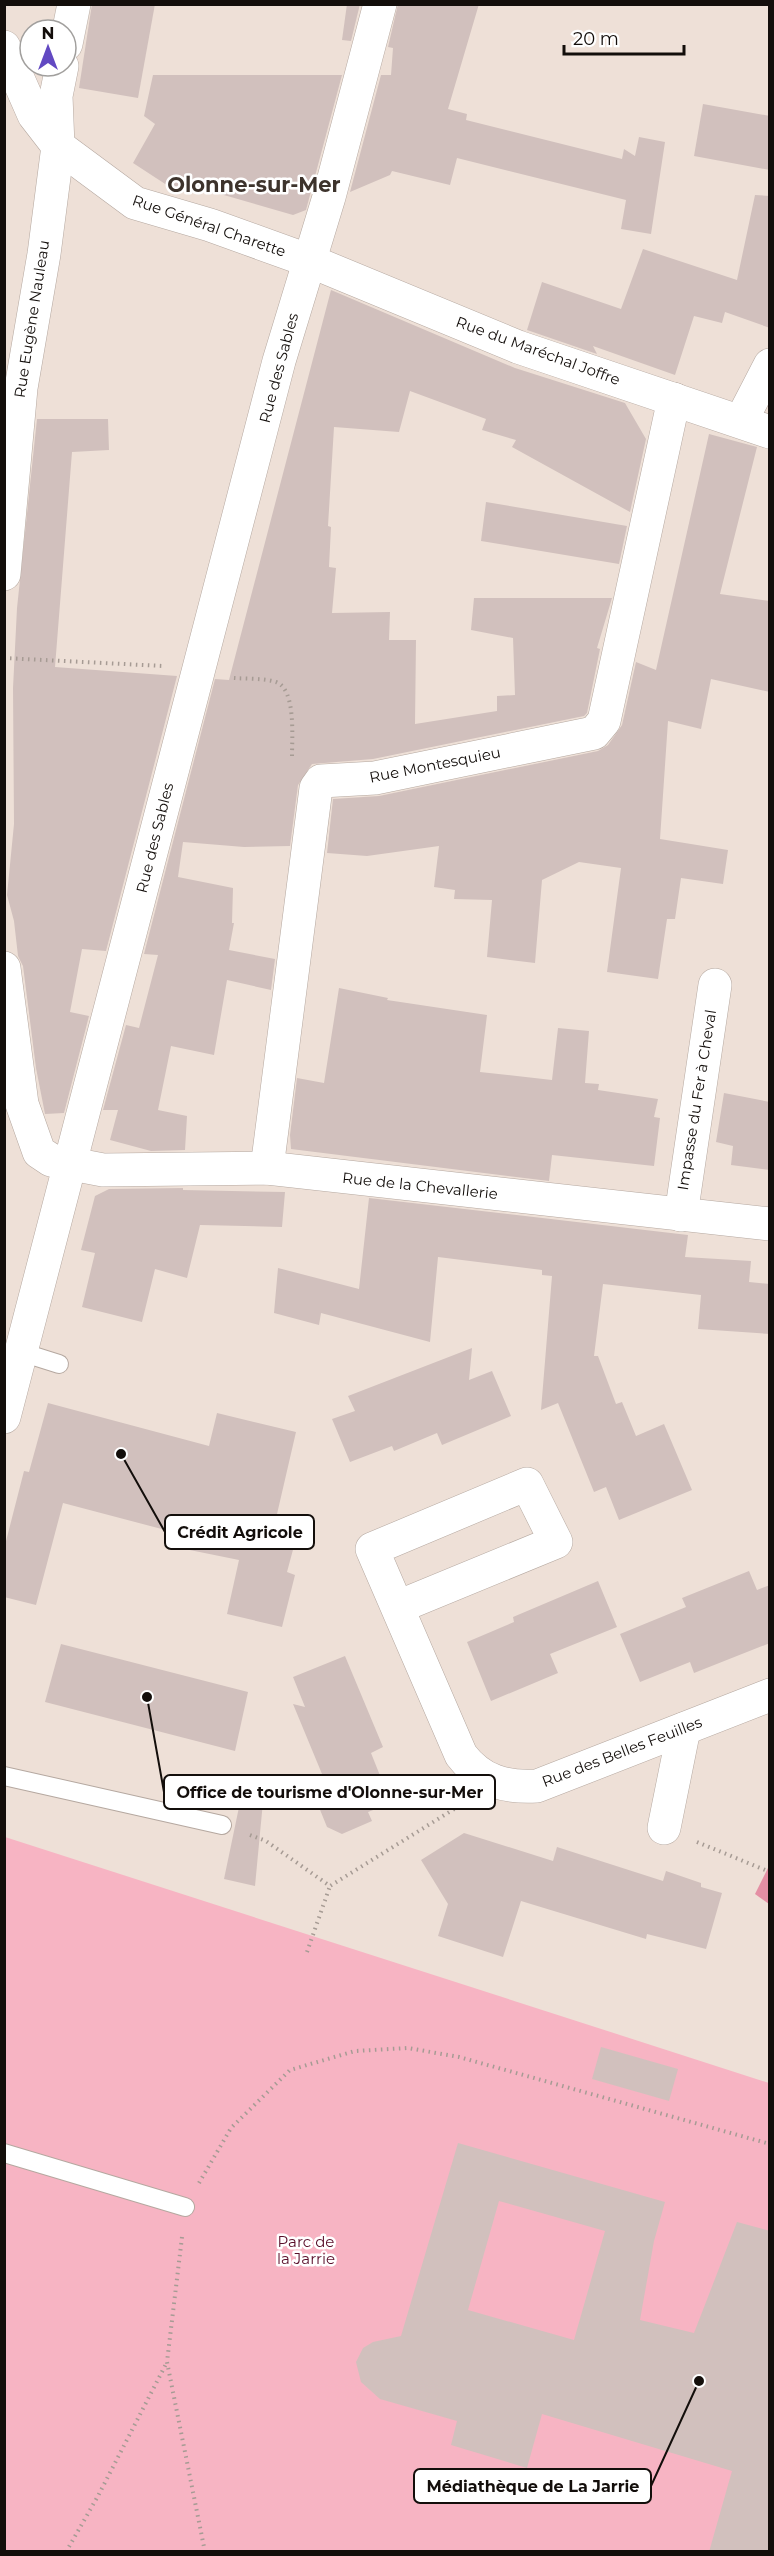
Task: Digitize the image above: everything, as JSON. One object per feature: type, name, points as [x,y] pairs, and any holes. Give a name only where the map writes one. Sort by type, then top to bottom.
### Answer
[{"type":"street","name":"Rue des Sables","points":[[4,1417],[279,361],[310,261],[380,4]]},
{"type":"street","name":"Rue Général Charette","points":[[4,46],[34,115],[58,146],[135,203],[210,225],[310,261]]},
{"type":"street","name":"Rue Eugène Nauleau","points":[[4,574],[13,388],[44,254],[58,146],[56,96],[60,78]]},
{"type":"street","name":"Rue du Maréchal Joffre","points":[[310,261],[518,346],[755,427]]},
{"type":"street","points":[[755,427],[770,365]]},
{"type":"street","name":"Rue Montesquieu","points":[[316,788],[321,781],[375,778],[594,733],[604,721],[674,399]]},
{"type":"street","points":[[267,1168],[316,788]]},
{"type":"street","points":[[4,968],[13,1103],[39,1152],[51,1160],[70,1164]]},
{"type":"street","name":"Impasse du Fer à Cheval","points":[[681,1215],[715,985]]},
{"type":"street","name":"Rue de la Chevallerie","points":[[70,1164],[103,1170],[267,1168],[770,1224]]},
{"type":"street","name":"Rue des Belles Feuilles","points":[[398,1608],[556,1542],[527,1484],[372,1549],[461,1755],[472,1769],[495,1783],[519,1787],[537,1786],[770,1695]]},
{"type":"street","points":[[664,1828],[684,1729]]},
{"type":"lane","points":[[21,1353],[59,1364]]},
{"type":"lane","points":[[4,1776],[222,1825]]},
{"type":"lane","points":[[4,2153],[185,2207]]},
{"type":"path","points":[[4,658],[170,666]]},
{"type":"path","points":[[223,676],[276,682],[284,688],[290,697],[293,768],[316,788]]},
{"type":"path","points":[[307,1952],[330,1886],[495,1783]]},
{"type":"path","points":[[222,1825],[266,1841],[330,1886]]},
{"type":"path","points":[[664,1828],[770,1872]]},
{"type":"path","points":[[205,2552],[168,2362],[185,2207],[231,2128],[290,2070],[355,2051],[408,2048],[459,2057],[770,2144]]},
{"type":"path","points":[[66,2552],[168,2362]]},
{"type":"green space","name":"Parc de la Jarrie","points":[[5,1837],[769,2083],[769,2551],[5,2552]]},
{"type":"shaded area","points":[[769,1866],[769,1904],[755,1894]]},
{"type":"building","points":[[92,4],[155,4],[138,98],[79,88]]},
{"type":"building","points":[[347,4],[360,4],[351,41],[342,40]]},
{"type":"building","points":[[398,4],[479,4],[448,109],[467,114],[466,120],[622,159],[624,149],[635,156],[639,137],[665,142],[651,234],[621,229],[626,200],[457,158],[450,185],[392,171],[390,175],[350,192],[381,75],[391,75],[393,48],[388,47]]},
{"type":"building","points":[[153,75],[342,75],[306,210],[293,215],[182,183],[179,193],[133,163],[155,124],[144,116]]},
{"type":"building","points":[[703,104],[770,116],[770,170],[694,156]]},
{"type":"building","points":[[755,195],[770,196],[770,328],[725,312],[722,323],[694,316],[675,375],[593,346],[597,354],[527,330],[542,282],[621,309],[643,249],[737,280]]},
{"type":"building","points":[[331,290],[515,368],[625,403],[646,439],[630,512],[512,447],[516,440],[482,430],[486,419],[410,391],[399,432],[334,427],[328,526],[331,527],[329,567],[336,568],[332,613],[390,612],[389,640],[416,640],[415,724],[497,711],[497,696],[515,695],[513,638],[471,630],[474,598],[612,598],[597,648],[600,649],[587,713],[584,716],[373,759],[312,764],[298,785],[290,846],[244,847],[183,842],[178,877],[233,888],[232,923],[234,923],[229,950],[275,959],[271,990],[227,980],[214,1055],[171,1046],[158,1110],[187,1116],[185,1150],[151,1151],[110,1140],[118,1110],[103,1110],[126,1025],[139,1028],[158,955],[144,954],[215,679],[229,680]]},
{"type":"building","points":[[37,419],[108,419],[109,450],[72,452],[55,667],[177,676],[106,951],[82,949],[70,1012],[89,1016],[64,1113],[45,1114],[36,1068],[23,966],[18,956],[14,921],[7,895],[14,824],[13,688],[17,608]]},
{"type":"building","points":[[709,434],[757,447],[720,594],[770,601],[770,692],[711,679],[701,729],[668,721],[660,839],[728,850],[723,884],[681,878],[675,919],[667,919],[658,979],[607,972],[621,868],[579,862],[542,880],[535,963],[487,957],[492,900],[454,899],[455,890],[434,887],[439,846],[367,856],[327,853],[333,799],[379,796],[598,751],[608,745],[622,725],[636,662],[656,670]]},
{"type":"building","points":[[486,502],[627,526],[619,564],[481,541]]},
{"type":"building","points":[[339,988],[388,998],[387,1000],[487,1015],[480,1072],[552,1080],[558,1028],[589,1031],[585,1083],[599,1084],[598,1090],[658,1099],[654,1117],[660,1118],[654,1166],[552,1155],[549,1181],[291,1149],[290,1135],[297,1078],[324,1083]]},
{"type":"building","points":[[724,1093],[770,1102],[770,1170],[731,1165],[733,1146],[716,1142]]},
{"type":"building","points":[[183,1188],[183,1190],[285,1192],[282,1227],[200,1225],[187,1278],[155,1269],[142,1322],[82,1307],[95,1253],[81,1250],[95,1196],[109,1189]]},
{"type":"building","points":[[369,1198],[688,1235],[685,1257],[751,1261],[749,1282],[770,1284],[770,1334],[698,1329],[701,1295],[603,1284],[594,1356],[598,1356],[616,1404],[622,1402],[636,1436],[664,1424],[692,1490],[619,1520],[606,1487],[594,1492],[558,1403],[541,1410],[552,1276],[542,1275],[542,1270],[438,1257],[430,1342],[321,1313],[319,1325],[274,1313],[278,1268],[359,1289]]},
{"type":"building","points":[[472,1348],[469,1380],[492,1371],[511,1416],[442,1445],[437,1433],[394,1451],[392,1446],[350,1462],[332,1419],[355,1411],[348,1396]]},
{"type":"building","points":[[48,1403],[209,1446],[217,1413],[296,1432],[271,1540],[294,1546],[287,1572],[295,1575],[282,1627],[227,1614],[239,1560],[170,1546],[173,1532],[63,1503],[36,1605],[4,1597],[4,1549],[24,1471],[29,1472]]},
{"type":"building","points":[[749,1571],[757,1590],[770,1585],[770,1643],[694,1673],[690,1662],[640,1682],[620,1634],[686,1607],[682,1598]]},
{"type":"building","points":[[598,1581],[617,1627],[550,1654],[558,1673],[491,1701],[467,1642],[514,1622],[513,1617]]},
{"type":"building","points":[[61,1644],[248,1692],[235,1751],[45,1702]]},
{"type":"building","points":[[345,1656],[383,1747],[371,1753],[387,1793],[410,1796],[368,1812],[372,1821],[342,1834],[327,1827],[310,1785],[327,1786],[293,1704],[305,1707],[293,1677]]},
{"type":"building","points":[[243,1788],[264,1791],[255,1886],[224,1879]]},
{"type":"building","points":[[464,1833],[553,1861],[557,1847],[663,1881],[666,1871],[701,1883],[701,1887],[722,1893],[706,1949],[647,1934],[646,1939],[521,1901],[503,1957],[438,1936],[448,1904],[421,1860]]},
{"type":"building","points":[[601,2047],[678,2069],[669,2101],[592,2079]]},
{"type":"building","points":[[458,2143],[665,2202],[654,2241],[640,2320],[694,2333],[737,2222],[770,2231],[770,2552],[709,2552],[732,2471],[542,2414],[527,2468],[451,2445],[457,2421],[380,2399],[361,2382],[356,2362],[363,2348],[373,2342],[401,2336]],"holes":[[[499,2201],[605,2231],[574,2340],[468,2310]]]},
{"type":"place","name":"Crédit Agricole","points":[[121,1454]]},
{"type":"place","name":"Office de tourisme d'Olonne-sur-Mer","points":[[147,1697]]},
{"type":"place","name":"Médiathèque de La Jarrie","points":[[699,2381]]},
{"type":"district","name":"Olonne-sur-Mer","points":[[254,185]]}]
